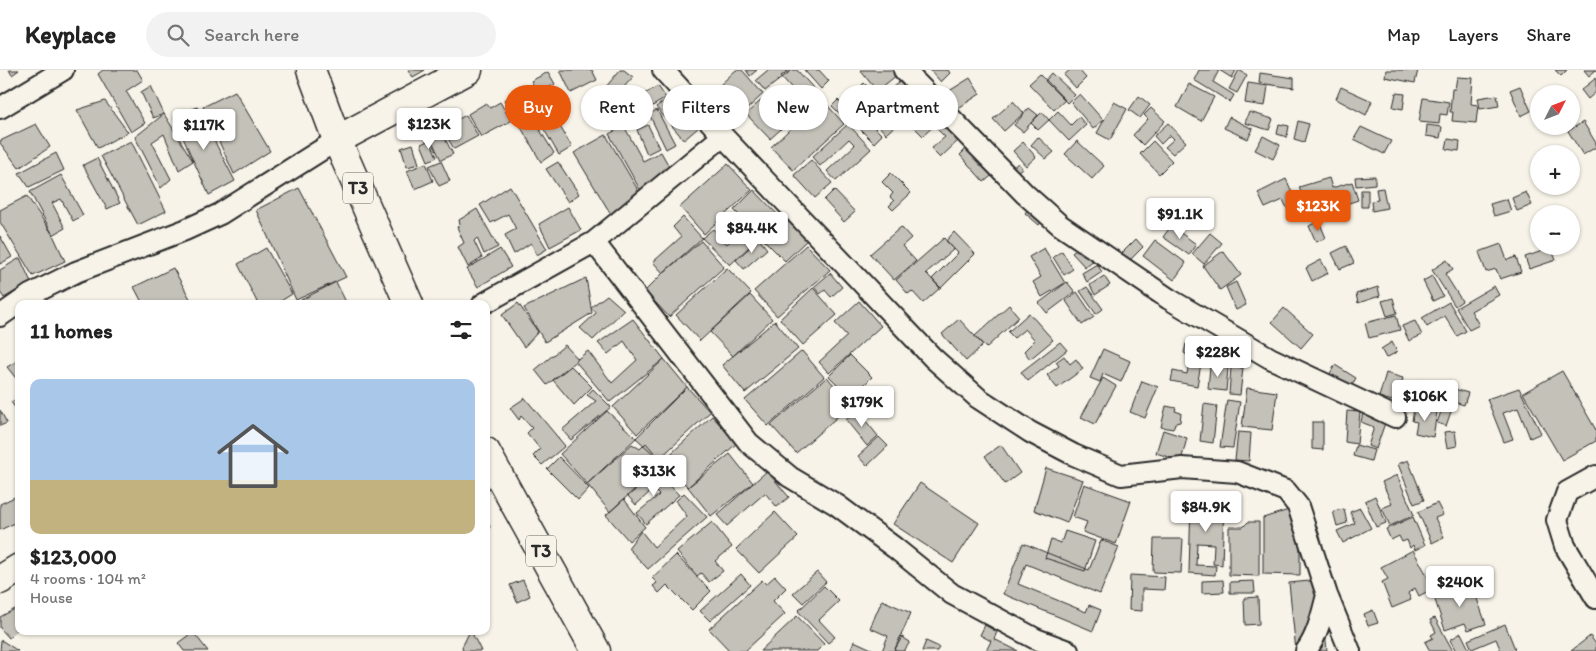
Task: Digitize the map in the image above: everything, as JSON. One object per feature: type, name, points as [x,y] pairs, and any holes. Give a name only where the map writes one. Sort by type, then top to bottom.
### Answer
[{"type":"main road","name":"T3","points":[[312,70],[337,140],[407,300]]},
{"type":"main road","points":[[337,140],[468,70]]},
{"type":"main road","name":"T3","points":[[490,459],[596,651]]},
{"type":"main road","points":[[0,580],[15,571]]},
{"type":"street","points":[[0,108],[63,70]]},
{"type":"street","points":[[663,70],[933,358],[978,398],[1030,432],[1074,455],[1121,475],[1182,468],[1238,472],[1286,491],[1298,506],[1327,595],[1350,651]]},
{"type":"street","points":[[904,70],[1025,194],[1060,225],[1169,299],[1270,358],[1395,417]]},
{"type":"street","points":[[490,300],[594,242],[723,136]]},
{"type":"street","points":[[23,300],[76,272],[185,230],[220,214],[337,140]]},
{"type":"street","points":[[594,242],[749,443],[790,477],[837,505],[895,548],[952,594],[1036,639],[1068,651]]},
{"type":"street","points":[[0,316],[15,306]]},
{"type":"street","points":[[1596,476],[1566,492],[1557,520],[1565,546],[1596,598]]},
{"type":"street","points":[[1306,651],[1313,641],[1321,622],[1327,595]]},
{"type":"building","points":[[9,70],[19,70],[12,75]]},
{"type":"building","points":[[103,70],[137,70],[143,80],[126,91],[145,123],[131,132],[98,74]]},
{"type":"building","points":[[408,70],[425,70],[413,77]]},
{"type":"building","points":[[560,70],[592,70],[597,80],[587,85],[581,85],[581,88],[571,93],[571,85],[567,85]]},
{"type":"building","points":[[620,70],[624,70],[633,77],[626,85],[608,85]]},
{"type":"building","points":[[736,70],[742,70],[759,89],[759,98],[749,107],[749,85],[720,85]]},
{"type":"building","points":[[746,70],[757,70],[750,76]]},
{"type":"building","points":[[768,70],[792,70],[773,85],[760,85],[756,80]]},
{"type":"building","points":[[789,70],[797,70],[811,85],[789,85],[781,76]]},
{"type":"building","points":[[804,70],[819,70],[829,81],[825,85],[817,85]]},
{"type":"building","points":[[860,70],[893,70],[897,75],[884,85],[872,85]]},
{"type":"building","points":[[930,70],[948,70],[950,73],[941,82]]},
{"type":"building","points":[[1070,70],[1079,70],[1086,78],[1076,88],[1064,75]]},
{"type":"building","points":[[1199,70],[1219,70],[1213,82],[1234,95],[1230,102],[1194,80]]},
{"type":"building","points":[[1219,70],[1236,70],[1232,78]]},
{"type":"building","points":[[1239,70],[1247,75],[1237,93],[1229,89]]},
{"type":"building","points":[[1386,70],[1418,70],[1415,83],[1385,77]]},
{"type":"building","points":[[1555,70],[1567,70],[1561,76]]},
{"type":"building","points":[[1584,70],[1596,70],[1589,76]]},
{"type":"building","points":[[548,72],[555,84],[534,85],[531,81]]},
{"type":"building","points":[[1052,73],[1075,95],[1067,103],[1045,81]]},
{"type":"building","points":[[1260,73],[1294,78],[1294,88],[1259,83]]},
{"type":"building","points":[[1040,74],[1065,100],[1054,110],[1029,84]]},
{"type":"building","points":[[1457,77],[1473,78],[1471,104],[1478,105],[1476,123],[1452,121],[1453,112],[1450,112],[1452,89],[1455,89]]},
{"type":"building","points":[[970,78],[980,94],[958,108],[958,86]]},
{"type":"building","points":[[1596,78],[1596,92],[1588,99],[1581,90]]},
{"type":"building","points":[[903,79],[908,85],[896,85]]},
{"type":"building","points":[[1248,83],[1268,86],[1265,106],[1245,103]]},
{"type":"building","points":[[1189,84],[1214,97],[1201,121],[1177,107]]},
{"type":"building","points":[[151,86],[164,114],[153,118],[141,92]]},
{"type":"building","points":[[658,86],[663,94],[663,100],[653,106],[653,89]]},
{"type":"building","points":[[1520,86],[1530,112],[1521,116],[1510,90]]},
{"type":"building","points":[[1341,87],[1372,101],[1366,115],[1336,99]]},
{"type":"building","points":[[235,91],[270,151],[234,174],[203,107]]},
{"type":"building","points":[[1396,93],[1405,94],[1403,109],[1393,107]]},
{"type":"building","points":[[1080,94],[1103,120],[1093,129],[1071,102]]},
{"type":"building","points":[[1497,95],[1499,106],[1480,109],[1478,98]]},
{"type":"building","points":[[1139,96],[1150,105],[1140,118],[1129,110]]},
{"type":"building","points":[[1423,98],[1449,102],[1447,115],[1440,114],[1439,124],[1419,122]]},
{"type":"building","points":[[838,100],[838,112],[832,106]]},
{"type":"building","points":[[105,101],[128,132],[98,148],[77,110]]},
{"type":"building","points":[[1013,101],[1024,113],[1004,131],[993,119]]},
{"type":"building","points":[[500,102],[505,111],[505,124],[481,137],[468,114],[486,103],[490,108]]},
{"type":"building","points":[[663,102],[663,115],[656,107]]},
{"type":"building","points":[[759,102],[759,128],[749,117],[749,111]]},
{"type":"building","points":[[1114,102],[1127,109],[1110,140],[1097,133]]},
{"type":"building","points":[[828,106],[838,117],[838,129],[793,170],[771,147],[789,130],[828,130]]},
{"type":"building","points":[[197,107],[235,181],[209,195],[174,118]]},
{"type":"building","points":[[1029,108],[1038,115],[1023,132],[1014,125]]},
{"type":"building","points":[[1151,108],[1165,121],[1143,145],[1133,135],[1148,119],[1144,115]]},
{"type":"building","points":[[657,110],[663,121],[663,130],[668,130],[675,144],[666,149],[653,122],[653,112]]},
{"type":"building","points":[[1058,111],[1071,125],[1079,117],[1086,125],[1069,141],[1049,120]]},
{"type":"building","points":[[1042,112],[1049,120],[1038,130],[1031,123]]},
{"type":"building","points":[[1249,112],[1273,119],[1269,130],[1245,123]]},
{"type":"building","points":[[164,114],[193,161],[179,170],[164,134],[152,142],[171,179],[161,188],[135,137]]},
{"type":"building","points":[[466,115],[478,136],[454,149],[442,128]]},
{"type":"building","points":[[1229,117],[1253,129],[1248,139],[1224,128]]},
{"type":"building","points":[[1298,121],[1309,124],[1304,142],[1294,139]]},
{"type":"building","points":[[1583,122],[1596,143],[1596,147],[1583,155],[1580,145],[1577,145],[1570,135],[1580,135],[1580,124]]},
{"type":"building","points":[[1168,123],[1186,142],[1173,154],[1165,147],[1174,139],[1170,135],[1161,144],[1154,136]]},
{"type":"building","points":[[36,124],[50,147],[19,168],[0,141]]},
{"type":"building","points":[[1279,124],[1289,126],[1287,137],[1277,134]]},
{"type":"building","points":[[1427,125],[1442,127],[1440,138],[1426,136]]},
{"type":"building","points":[[1361,127],[1391,141],[1384,154],[1354,139]]},
{"type":"building","points":[[522,130],[540,130],[554,153],[541,162]]},
{"type":"building","points":[[544,130],[562,130],[572,147],[559,155]]},
{"type":"building","points":[[616,130],[626,130],[643,161],[661,152],[674,175],[643,195],[609,134]]},
{"type":"building","points":[[637,130],[650,130],[659,148],[647,154]]},
{"type":"building","points":[[676,130],[696,130],[684,140]]},
{"type":"building","points":[[761,130],[780,130],[770,139]]},
{"type":"building","points":[[841,130],[854,130],[871,149],[836,181],[827,171],[855,145],[849,139],[820,166],[812,157]]},
{"type":"building","points":[[861,130],[877,130],[882,135],[874,143]]},
{"type":"building","points":[[882,130],[890,130],[886,134]]},
{"type":"building","points":[[917,130],[929,130],[923,136]]},
{"type":"building","points":[[938,130],[954,130],[961,138],[940,158],[931,149],[945,137]]},
{"type":"building","points":[[442,133],[453,154],[441,160],[431,139]]},
{"type":"building","points":[[606,135],[642,197],[612,216],[574,153]]},
{"type":"building","points":[[1263,136],[1280,145],[1273,159],[1255,150]]},
{"type":"building","points":[[1038,137],[1054,152],[1046,159],[1031,145]]},
{"type":"building","points":[[1448,139],[1460,141],[1459,151],[1446,149]]},
{"type":"building","points":[[430,140],[437,157],[428,161],[421,144]]},
{"type":"building","points":[[131,141],[166,211],[138,225],[101,156]]},
{"type":"building","points":[[1077,141],[1104,166],[1092,179],[1065,154]]},
{"type":"building","points":[[1153,141],[1172,161],[1159,174],[1140,154]]},
{"type":"building","points":[[1023,142],[1036,157],[1026,166],[1013,151]]},
{"type":"building","points":[[413,144],[419,164],[407,167],[401,148]]},
{"type":"building","points":[[971,144],[996,172],[984,182],[960,155]]},
{"type":"building","points":[[56,153],[64,170],[29,187],[19,173]]},
{"type":"building","points":[[97,158],[120,203],[107,209],[83,165]]},
{"type":"building","points":[[811,160],[832,183],[815,198],[794,175]]},
{"type":"building","points":[[441,161],[450,181],[439,186],[429,166]]},
{"type":"building","points":[[558,162],[579,194],[568,202],[546,169]]},
{"type":"building","points":[[426,163],[433,181],[415,189],[407,171]]},
{"type":"building","points":[[1018,163],[1022,168],[1015,174],[1011,169]]},
{"type":"building","points":[[728,164],[752,190],[704,234],[680,207]]},
{"type":"building","points":[[891,173],[911,193],[893,210],[889,206],[894,201],[890,197],[893,193],[882,182]]},
{"type":"building","points":[[61,175],[83,215],[73,221],[61,199],[52,203],[65,228],[53,235],[30,192]]},
{"type":"building","points":[[1375,176],[1375,184],[1356,186],[1355,177]]},
{"type":"building","points":[[1329,178],[1332,188],[1352,182],[1358,200],[1346,204],[1344,199],[1323,206],[1319,193],[1303,198],[1299,187]]},
{"type":"building","points":[[1286,179],[1298,205],[1288,210],[1283,200],[1265,208],[1258,193]]},
{"type":"building","points":[[510,186],[547,249],[537,255],[531,243],[514,254],[505,235],[516,229],[508,214],[491,223],[480,205]]},
{"type":"building","points":[[299,188],[346,277],[296,300],[256,210]]},
{"type":"building","points":[[1383,188],[1387,208],[1372,211],[1371,201],[1378,200],[1376,189]]},
{"type":"building","points":[[754,190],[780,217],[730,265],[702,238],[713,229],[727,244],[748,224],[734,210]]},
{"type":"building","points":[[834,190],[855,212],[844,222],[824,200]]},
{"type":"building","points":[[1361,190],[1368,190],[1368,207],[1361,207]]},
{"type":"building","points":[[1526,192],[1532,205],[1517,211],[1512,198]]},
{"type":"building","points":[[27,196],[53,235],[65,261],[33,276],[0,222],[0,210]]},
{"type":"building","points":[[1507,199],[1511,211],[1494,216],[1490,204]]},
{"type":"building","points":[[1032,204],[1046,216],[1039,225],[1025,213]]},
{"type":"building","points":[[568,207],[581,230],[550,247],[539,224]]},
{"type":"building","points":[[477,209],[498,247],[484,254],[477,238],[474,241],[482,258],[468,267],[458,247],[464,243],[457,227],[460,225],[459,220]]},
{"type":"building","points":[[785,216],[807,240],[785,261],[762,238]]},
{"type":"building","points":[[683,217],[702,238],[663,273],[653,262],[681,237],[673,227]]},
{"type":"building","points":[[1319,221],[1326,238],[1316,242],[1309,226]]},
{"type":"building","points":[[1171,226],[1196,244],[1189,255],[1163,237]]},
{"type":"building","points":[[901,227],[911,238],[902,246],[916,261],[894,280],[870,254]]},
{"type":"building","points":[[954,232],[975,254],[941,288],[932,279],[958,253],[946,241]]},
{"type":"building","points":[[1210,233],[1222,243],[1204,264],[1192,254]]},
{"type":"building","points":[[0,236],[12,257],[0,264]]},
{"type":"building","points":[[944,238],[954,249],[926,273],[940,288],[923,303],[912,291],[908,294],[896,280]]},
{"type":"building","points":[[759,239],[767,249],[744,269],[736,260]]},
{"type":"building","points":[[1136,239],[1143,247],[1128,262],[1121,254]]},
{"type":"building","points":[[1155,240],[1186,263],[1174,280],[1143,256]]},
{"type":"building","points":[[701,241],[724,267],[669,317],[645,291]]},
{"type":"building","points":[[1501,244],[1507,260],[1516,257],[1521,272],[1500,279],[1496,269],[1486,272],[1479,252]]},
{"type":"building","points":[[806,245],[830,270],[777,316],[754,291]]},
{"type":"building","points":[[1081,245],[1095,259],[1085,267],[1072,253]]},
{"type":"building","points":[[1346,246],[1354,263],[1340,269],[1332,253]]},
{"type":"building","points":[[266,248],[292,294],[282,300],[256,300],[238,264]]},
{"type":"building","points":[[1044,248],[1065,283],[1042,297],[1033,282],[1041,277],[1029,257]]},
{"type":"building","points":[[500,249],[511,267],[478,287],[467,269]]},
{"type":"building","points":[[1062,251],[1073,269],[1064,275],[1053,257]]},
{"type":"building","points":[[1223,251],[1241,275],[1220,290],[1203,266]]},
{"type":"building","points":[[1531,255],[1554,255],[1556,260],[1529,269],[1525,257]]},
{"type":"building","points":[[20,258],[31,282],[4,298],[0,292],[0,270]]},
{"type":"building","points":[[1321,260],[1328,273],[1312,281],[1306,268]]},
{"type":"building","points":[[1447,260],[1453,269],[1445,274],[1462,301],[1455,306],[1432,270]]},
{"type":"building","points":[[1097,264],[1102,272],[1087,282],[1082,273]]},
{"type":"building","points":[[173,268],[191,300],[141,300],[134,287]]},
{"type":"building","points":[[727,268],[751,293],[700,341],[676,315]]},
{"type":"building","points":[[830,273],[842,287],[831,297],[825,290],[820,294],[814,287]]},
{"type":"building","points":[[1104,276],[1110,285],[1095,295],[1090,285]]},
{"type":"building","points":[[1432,276],[1443,296],[1433,301],[1423,281]]},
{"type":"building","points":[[586,278],[592,313],[545,342],[524,308]]},
{"type":"building","points":[[336,282],[345,300],[301,300]]},
{"type":"building","points":[[1067,282],[1075,292],[1047,313],[1039,303]]},
{"type":"building","points":[[1236,282],[1246,305],[1236,310],[1226,287]]},
{"type":"building","points":[[1494,286],[1499,295],[1471,311],[1479,325],[1469,330],[1456,308]]},
{"type":"building","points":[[1087,287],[1103,309],[1096,314],[1080,291]]},
{"type":"building","points":[[1378,287],[1380,296],[1358,303],[1356,294]]},
{"type":"building","points":[[813,288],[837,315],[803,345],[780,319]]},
{"type":"building","points":[[1146,289],[1159,298],[1155,304],[1142,296]]},
{"type":"building","points":[[1077,292],[1094,317],[1082,325],[1066,301]]},
{"type":"building","points":[[607,295],[624,310],[593,340],[580,328],[596,313],[591,307]]},
{"type":"building","points":[[750,295],[772,319],[733,356],[710,332]]},
{"type":"building","points":[[1393,298],[1397,313],[1387,316],[1382,301]]},
{"type":"building","points":[[859,301],[881,326],[829,373],[819,362],[847,336],[835,323]]},
{"type":"building","points":[[1449,302],[1466,331],[1457,336],[1445,316],[1427,327],[1422,318]]},
{"type":"building","points":[[518,303],[538,332],[524,347],[502,315]]},
{"type":"building","points":[[1009,305],[1019,317],[986,348],[975,336]]},
{"type":"building","points":[[1284,308],[1313,334],[1301,348],[1272,322]]},
{"type":"building","points":[[1029,313],[1053,340],[1030,359],[1024,351],[1035,340],[1025,329],[1014,338],[1008,332]]},
{"type":"building","points":[[1396,315],[1400,330],[1369,338],[1365,323]]},
{"type":"building","points":[[633,319],[664,359],[610,402],[575,361],[588,351],[612,383],[637,360],[624,341],[608,354],[598,343]]},
{"type":"building","points":[[959,319],[983,345],[966,361],[942,334]]},
{"type":"building","points":[[775,321],[798,349],[745,393],[722,365]]},
{"type":"building","points":[[1415,321],[1422,335],[1409,341],[1402,326]]},
{"type":"building","points":[[1060,342],[1067,350],[1028,381],[1021,372]]},
{"type":"building","points":[[1392,342],[1397,352],[1386,358],[1381,349]]},
{"type":"building","points":[[1186,344],[1204,347],[1197,386],[1171,381],[1173,371],[1187,374],[1190,357],[1184,353]]},
{"type":"building","points":[[565,345],[578,359],[547,385],[535,370]]},
{"type":"building","points":[[1103,349],[1130,361],[1121,382],[1103,374],[1100,382],[1090,378]]},
{"type":"building","points":[[802,351],[824,377],[768,426],[745,400]]},
{"type":"building","points":[[850,355],[872,377],[851,398],[829,376]]},
{"type":"building","points":[[1064,356],[1070,364],[1076,359],[1083,369],[1057,388],[1047,375],[1059,366],[1056,362]]},
{"type":"building","points":[[664,359],[687,387],[637,434],[613,407]]},
{"type":"building","points":[[15,362],[15,377],[7,367]]},
{"type":"building","points":[[1335,365],[1356,378],[1349,390],[1328,377]]},
{"type":"building","points":[[571,366],[592,387],[574,405],[553,380]]},
{"type":"building","points":[[1210,366],[1228,368],[1226,391],[1208,389]]},
{"type":"building","points":[[1231,367],[1243,368],[1240,395],[1229,394]]},
{"type":"building","points":[[1562,371],[1596,430],[1596,441],[1562,460],[1523,393]]},
{"type":"building","points":[[1386,373],[1403,378],[1396,402],[1379,397]]},
{"type":"building","points":[[827,377],[851,405],[796,453],[771,425]]},
{"type":"building","points":[[1103,378],[1116,386],[1095,424],[1081,417]]},
{"type":"building","points":[[1421,380],[1431,383],[1426,406],[1415,404]]},
{"type":"building","points":[[1142,381],[1158,387],[1145,418],[1130,412]]},
{"type":"building","points":[[1432,382],[1444,385],[1439,408],[1427,406]]},
{"type":"building","points":[[687,387],[710,412],[659,459],[636,438]]},
{"type":"building","points":[[1448,387],[1468,393],[1464,405],[1444,399]]},
{"type":"building","points":[[1247,388],[1277,392],[1272,430],[1242,427]]},
{"type":"building","points":[[1519,388],[1541,433],[1530,438],[1518,408],[1503,413],[1513,439],[1504,442],[1487,399]]},
{"type":"building","points":[[593,389],[611,407],[571,440],[562,430],[596,401],[587,395]]},
{"type":"building","points":[[525,398],[565,446],[542,465],[533,456],[540,449],[527,433],[532,428],[521,416],[519,420],[510,408]]},
{"type":"building","points":[[1227,400],[1240,402],[1233,448],[1220,447]]},
{"type":"building","points":[[1445,400],[1454,403],[1446,426],[1437,423]]},
{"type":"building","points":[[1204,404],[1217,406],[1213,443],[1200,441]]},
{"type":"building","points":[[1166,406],[1176,408],[1175,411],[1181,413],[1180,422],[1175,423],[1173,429],[1161,427]]},
{"type":"building","points":[[1414,409],[1437,412],[1433,437],[1415,433],[1417,422],[1412,421]]},
{"type":"building","points":[[0,410],[7,423],[0,426]]},
{"type":"building","points":[[857,410],[878,436],[867,446],[846,420]]},
{"type":"building","points":[[607,411],[636,438],[587,484],[560,454]]},
{"type":"building","points":[[1347,411],[1360,412],[1357,444],[1345,442]]},
{"type":"building","points":[[1363,412],[1386,420],[1376,449],[1368,446],[1374,427],[1361,422]]},
{"type":"building","points":[[712,416],[737,443],[688,487],[663,461]]},
{"type":"building","points":[[1312,422],[1323,422],[1323,450],[1312,449]]},
{"type":"building","points":[[1163,430],[1187,438],[1181,461],[1156,453]]},
{"type":"building","points":[[1455,431],[1457,446],[1447,448],[1444,432]]},
{"type":"building","points":[[1238,432],[1251,433],[1249,461],[1235,460]]},
{"type":"building","points":[[879,437],[888,446],[867,466],[858,456]]},
{"type":"building","points":[[646,443],[663,463],[610,512],[587,484],[632,444],[640,449]]},
{"type":"building","points":[[1001,445],[1020,473],[1005,484],[985,456]]},
{"type":"building","points":[[1356,445],[1374,450],[1371,461],[1353,456]]},
{"type":"building","points":[[730,454],[753,483],[711,516],[688,487]]},
{"type":"building","points":[[559,457],[589,488],[578,500],[547,469]]},
{"type":"building","points":[[1408,460],[1424,500],[1414,504],[1398,464]]},
{"type":"building","points":[[1046,468],[1083,480],[1067,523],[1034,510]]},
{"type":"building","points":[[767,471],[789,497],[777,507],[765,493],[727,526],[717,515]]},
{"type":"building","points":[[657,472],[679,495],[646,524],[637,513],[659,495],[653,489],[636,505],[628,496]]},
{"type":"building","points":[[1397,475],[1414,515],[1390,526],[1382,508],[1392,504],[1382,482]]},
{"type":"building","points":[[920,483],[979,523],[953,563],[893,524]]},
{"type":"building","points":[[1084,484],[1131,501],[1116,544],[1083,532],[1087,522],[1073,517]]},
{"type":"building","points":[[684,493],[707,517],[648,569],[628,548],[641,531],[654,547],[687,516],[676,501]]},
{"type":"building","points":[[1375,496],[1386,523],[1376,527],[1365,501]]},
{"type":"building","points":[[15,497],[15,523],[0,530],[0,504]]},
{"type":"building","points":[[624,499],[645,527],[629,541],[606,515]]},
{"type":"building","points":[[1191,500],[1224,502],[1222,565],[1213,564],[1214,544],[1197,543],[1196,565],[1216,566],[1215,575],[1189,573]]},
{"type":"building","points":[[1437,503],[1443,515],[1435,518],[1444,537],[1432,543],[1418,512]]},
{"type":"building","points":[[1360,508],[1371,528],[1343,543],[1337,531],[1355,523],[1350,512]]},
{"type":"building","points":[[1292,509],[1292,527],[1300,527],[1300,575],[1263,574],[1263,518]]},
{"type":"building","points":[[1344,509],[1347,523],[1337,526],[1333,511]]},
{"type":"building","points":[[775,512],[798,537],[759,573],[736,549]]},
{"type":"building","points":[[1413,517],[1425,545],[1415,550],[1413,545],[1410,548],[1407,540],[1402,542],[1399,536],[1391,540],[1386,529]]},
{"type":"building","points":[[712,522],[732,547],[715,561],[723,571],[709,582],[701,573],[697,576],[677,552]]},
{"type":"building","points":[[1248,522],[1259,522],[1259,576],[1229,575],[1229,527],[1243,527]]},
{"type":"building","points":[[1065,531],[1095,541],[1085,571],[1045,558],[1051,540],[1061,543]]},
{"type":"building","points":[[1154,539],[1183,539],[1181,573],[1153,572]]},
{"type":"building","points":[[1101,540],[1119,547],[1100,594],[1026,564],[1018,584],[1086,612],[1089,605],[1101,610],[1093,631],[1003,594],[1023,543],[1089,570]]},
{"type":"building","points":[[1413,550],[1434,588],[1419,596],[1415,588],[1408,593],[1411,600],[1392,608],[1382,582],[1388,579],[1381,567]]},
{"type":"building","points":[[676,555],[711,591],[692,610],[667,585],[659,593],[653,586],[657,583],[652,578]]},
{"type":"building","points":[[817,572],[826,582],[803,603],[793,593]]},
{"type":"building","points":[[741,574],[750,585],[710,621],[700,611]]},
{"type":"building","points":[[1130,575],[1165,577],[1164,590],[1142,589],[1142,611],[1129,610]]},
{"type":"building","points":[[775,576],[786,588],[773,601],[785,614],[745,651],[730,651],[709,629],[762,580],[766,584]]},
{"type":"building","points":[[523,580],[530,596],[517,602],[510,585]]},
{"type":"building","points":[[1223,580],[1224,592],[1202,593],[1202,581]]},
{"type":"building","points":[[1320,580],[1327,651],[1296,651],[1289,583]]},
{"type":"building","points":[[1254,581],[1255,593],[1230,593],[1230,582]]},
{"type":"building","points":[[1471,582],[1486,624],[1468,630],[1465,623],[1445,630],[1435,600],[1440,598],[1438,594]]},
{"type":"building","points":[[824,586],[839,601],[819,620],[835,637],[828,643],[798,611]]},
{"type":"building","points":[[1258,597],[1259,624],[1245,625],[1244,598]]},
{"type":"building","points":[[882,600],[911,613],[894,651],[882,651],[888,636],[870,628]]},
{"type":"building","points":[[15,609],[15,632],[9,638],[0,628],[0,617]]},
{"type":"building","points":[[1373,610],[1378,623],[1368,626],[1364,614]]},
{"type":"building","points":[[797,616],[824,644],[817,651],[760,651]]},
{"type":"building","points":[[1435,618],[1453,651],[1430,651],[1425,642],[1433,638],[1431,635],[1436,632],[1430,620]]},
{"type":"building","points":[[1505,624],[1515,649],[1501,651],[1496,639],[1472,649],[1468,640]]},
{"type":"building","points":[[985,625],[997,632],[994,639],[1018,651],[986,651],[991,641],[980,635]]},
{"type":"building","points":[[1461,633],[1470,651],[1456,651],[1450,640]]},
{"type":"building","points":[[189,635],[195,635],[208,651],[184,651],[178,643]]},
{"type":"building","points":[[468,635],[473,635],[481,651],[463,651],[462,647]]},
{"type":"building","points":[[1590,636],[1596,644],[1596,651],[1571,651]]},
{"type":"building","points":[[902,637],[910,642],[904,651],[894,651]]},
{"type":"building","points":[[1,640],[18,651],[0,651]]},
{"type":"building","points":[[854,641],[876,651],[850,651]]},
{"type":"building","points":[[926,641],[939,647],[937,651],[922,651]]}]
